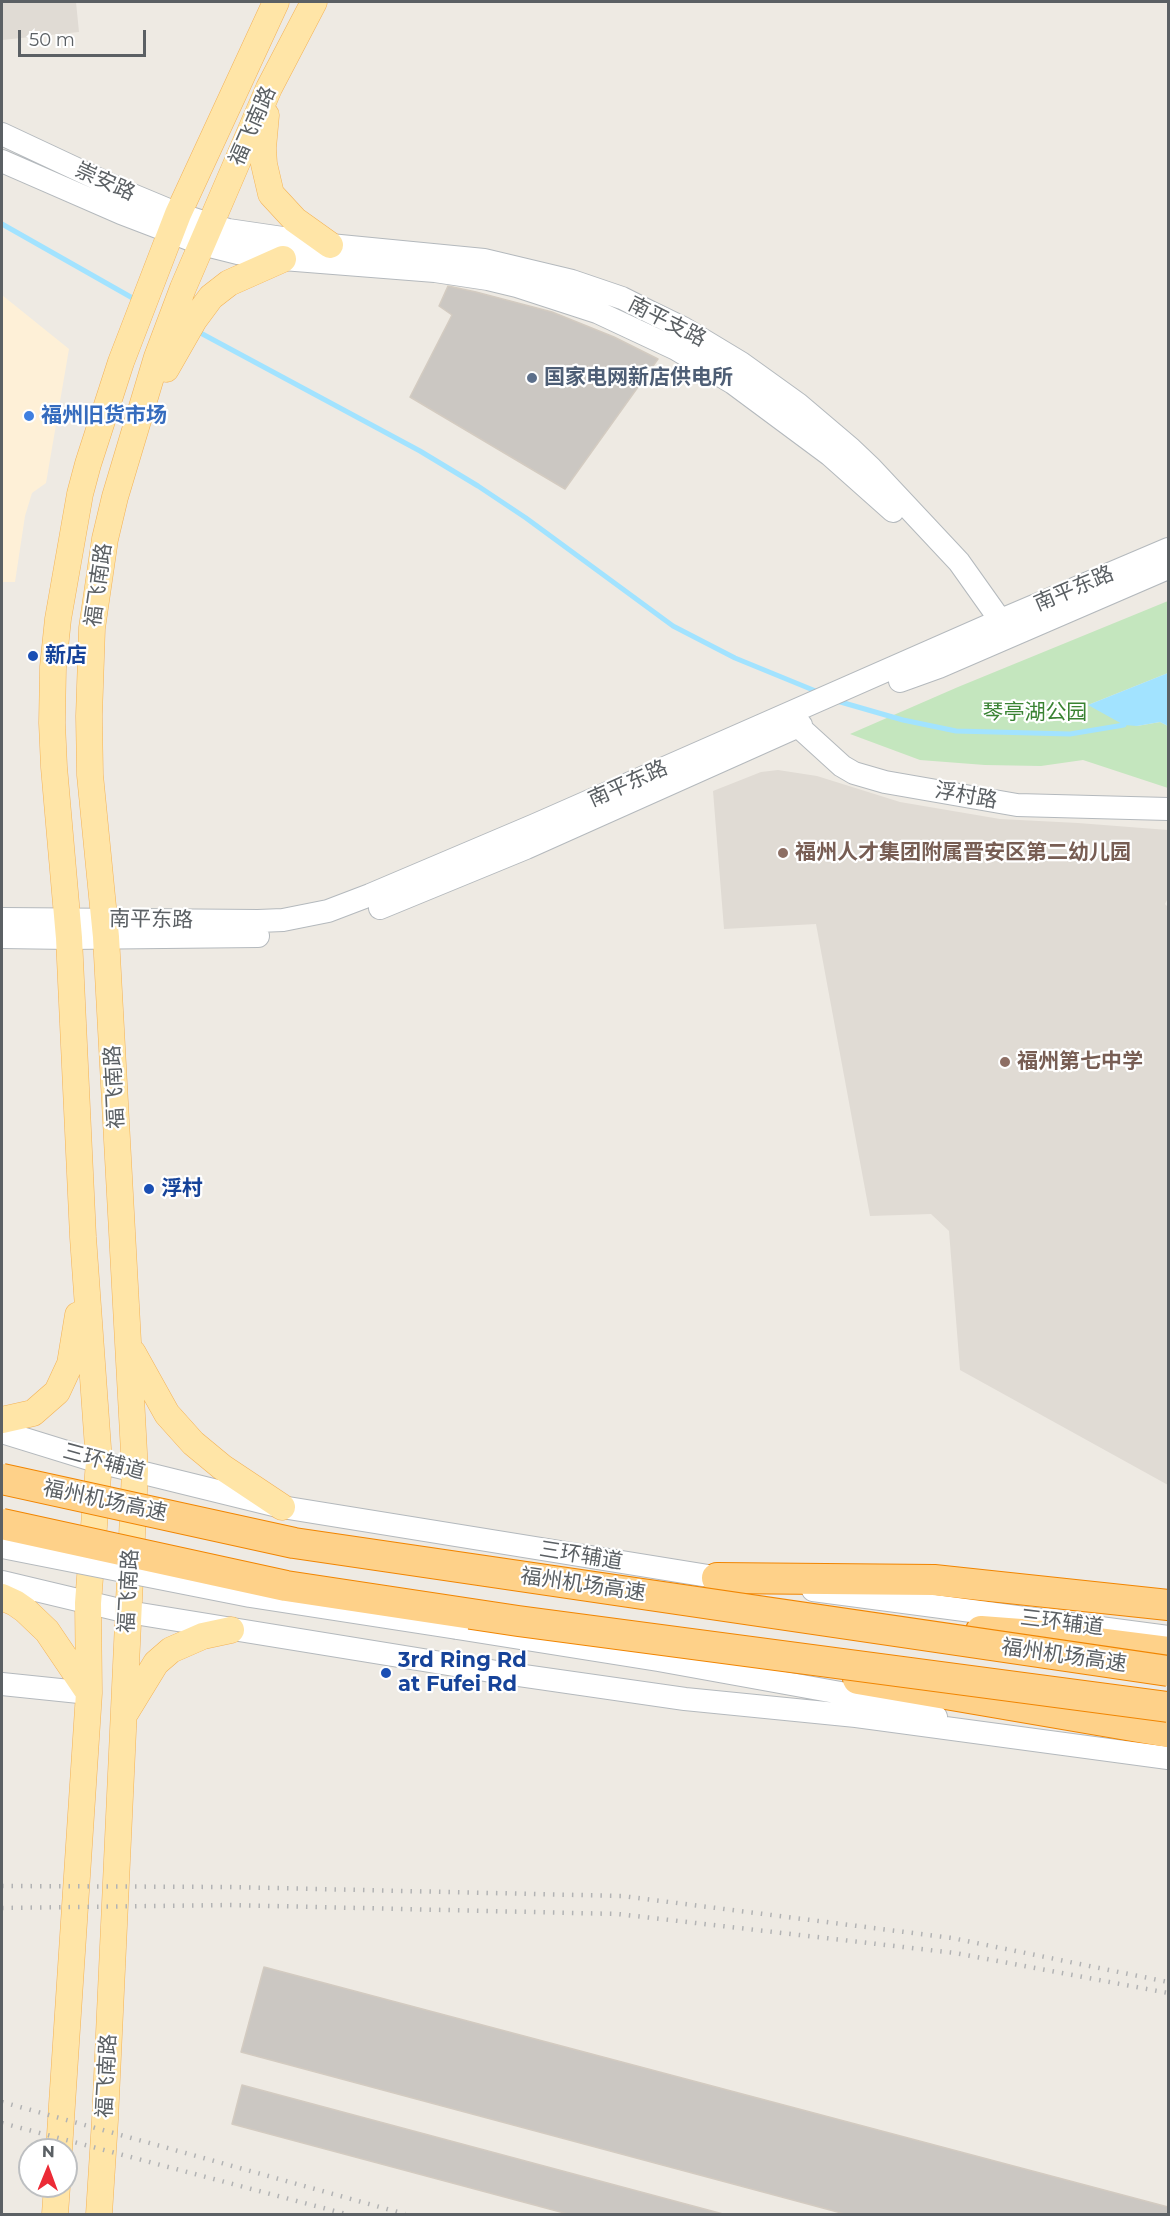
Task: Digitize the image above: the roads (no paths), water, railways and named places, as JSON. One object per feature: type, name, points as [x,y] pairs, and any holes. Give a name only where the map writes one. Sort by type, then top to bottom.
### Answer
[{"type":"highway","name":"福州机场高速","points":[[2,1479],[294,1543],[1168,1671]]},
{"type":"highway","name":"福州机场高速","points":[[2,1524],[286,1586],[518,1621],[1168,1707]]},
{"type":"highway","points":[[717,1578],[934,1580],[1168,1605]]},
{"type":"highway","points":[[783,1615],[1034,1635],[1168,1652]]},
{"type":"highway","points":[[518,1621],[1168,1732]]},
{"type":"main road","name":"福飞南路","points":[[99,2214],[135,1471],[105,928],[90,775],[89,716],[92,628],[105,539],[115,497],[138,417],[163,361],[183,288],[269,88],[314,2]]},
{"type":"main road","name":"福飞南路","points":[[60,2138],[89,1692],[88,1603],[99,1462],[83,1237],[68,929],[52,731],[53,667],[73,524],[85,474],[127,343],[174,224],[272,5]]},
{"type":"main road","points":[[269,88],[262,148],[271,194],[295,220],[330,245]]},
{"type":"main road","name":"崇安路","points":[[2,134],[174,224]]},
{"type":"main road","name":"崇安路","points":[[2,161],[206,235]]},
{"type":"main road","name":"南平支路","points":[[206,235],[249,234],[330,245],[461,257],[572,281],[622,298],[683,328],[768,382],[798,404],[858,455],[959,562],[999,630]]},
{"type":"main road","name":"南平支路","points":[[206,235],[238,253],[283,259],[435,271],[508,284],[597,312],[666,343],[707,366],[759,401],[853,474],[906,525],[999,630]]},
{"type":"main road","points":[[163,361],[211,297],[230,283],[283,259]]},
{"type":"main road","name":"南平东路","points":[[68,929],[105,928],[258,936],[302,931],[341,922],[526,848],[794,717],[882,681],[939,667],[999,630],[1168,549]]},
{"type":"main road","name":"南平东路","points":[[999,630],[1168,568]]},
{"type":"main road","name":"南平东路","points":[[794,717],[821,716],[882,681]]},
{"type":"main road","name":"浮村路","points":[[794,717],[842,766],[885,782],[1017,805],[1168,809]]},
{"type":"main road","points":[[2,919],[68,929]]},
{"type":"main road","points":[[2,937],[68,929]]},
{"type":"main road","points":[[2,1420],[33,1413],[57,1392],[70,1364],[78,1321],[83,1237]]},
{"type":"main road","points":[[128,1345],[167,1414],[193,1443],[222,1467],[282,1508]]},
{"type":"main road","name":"三环辅道","points":[[2,1432],[99,1462],[282,1508],[717,1578],[1168,1637]]},
{"type":"main road","points":[[2,1547],[250,1596],[658,1660],[896,1703],[978,1732]]},
{"type":"main road","points":[[2,1582],[128,1612],[231,1630],[685,1699],[856,1716],[1168,1758]]},
{"type":"main road","points":[[2,1597],[25,1610],[47,1631],[89,1692]]},
{"type":"main road","points":[[124,1714],[156,1663],[171,1650],[203,1636],[231,1630]]},
{"type":"main road","points":[[2,1684],[89,1692]]},
{"type":"main road","points":[[55,2214],[56,2198]]},
{"type":"water","points":[[1168,673],[1168,726],[1160,722],[1137,726],[1124,725],[1088,705]]},
{"type":"waterway","points":[[2,224],[136,300]]},
{"type":"waterway","points":[[195,330],[420,451],[478,486],[526,518],[673,626],[735,658],[818,692]]},
{"type":"waterway","points":[[837,701],[903,720],[956,731],[1070,734],[1124,725]]},
{"type":"railway","points":[[2,1886],[231,1887],[622,1896],[952,1938],[1168,1982]]},
{"type":"railway","points":[[2,1908],[230,1905],[618,1914],[955,1953],[1168,1993]]},
{"type":"railway","points":[[2,2102],[405,2214]]},
{"type":"railway","points":[[2,2123],[346,2214]]},
{"type":"place","name":"国家电网新店供电所","points":[[532,378]]},
{"type":"place","name":"福州旧货市场","points":[[29,416]]},
{"type":"place","name":"新店","points":[[33,656]]},
{"type":"place","name":"福州人才集团附属晋安区第二幼儿园","points":[[783,853]]},
{"type":"place","name":"福州第七中学","points":[[1005,1062]]},
{"type":"place","name":"浮村","points":[[149,1189]]},
{"type":"place","name":"3rd Ring Rd at Fufei Rd","points":[[386,1673]]},
{"type":"park label","name":"琴亭湖公园","points":[[1035,713]]}]
